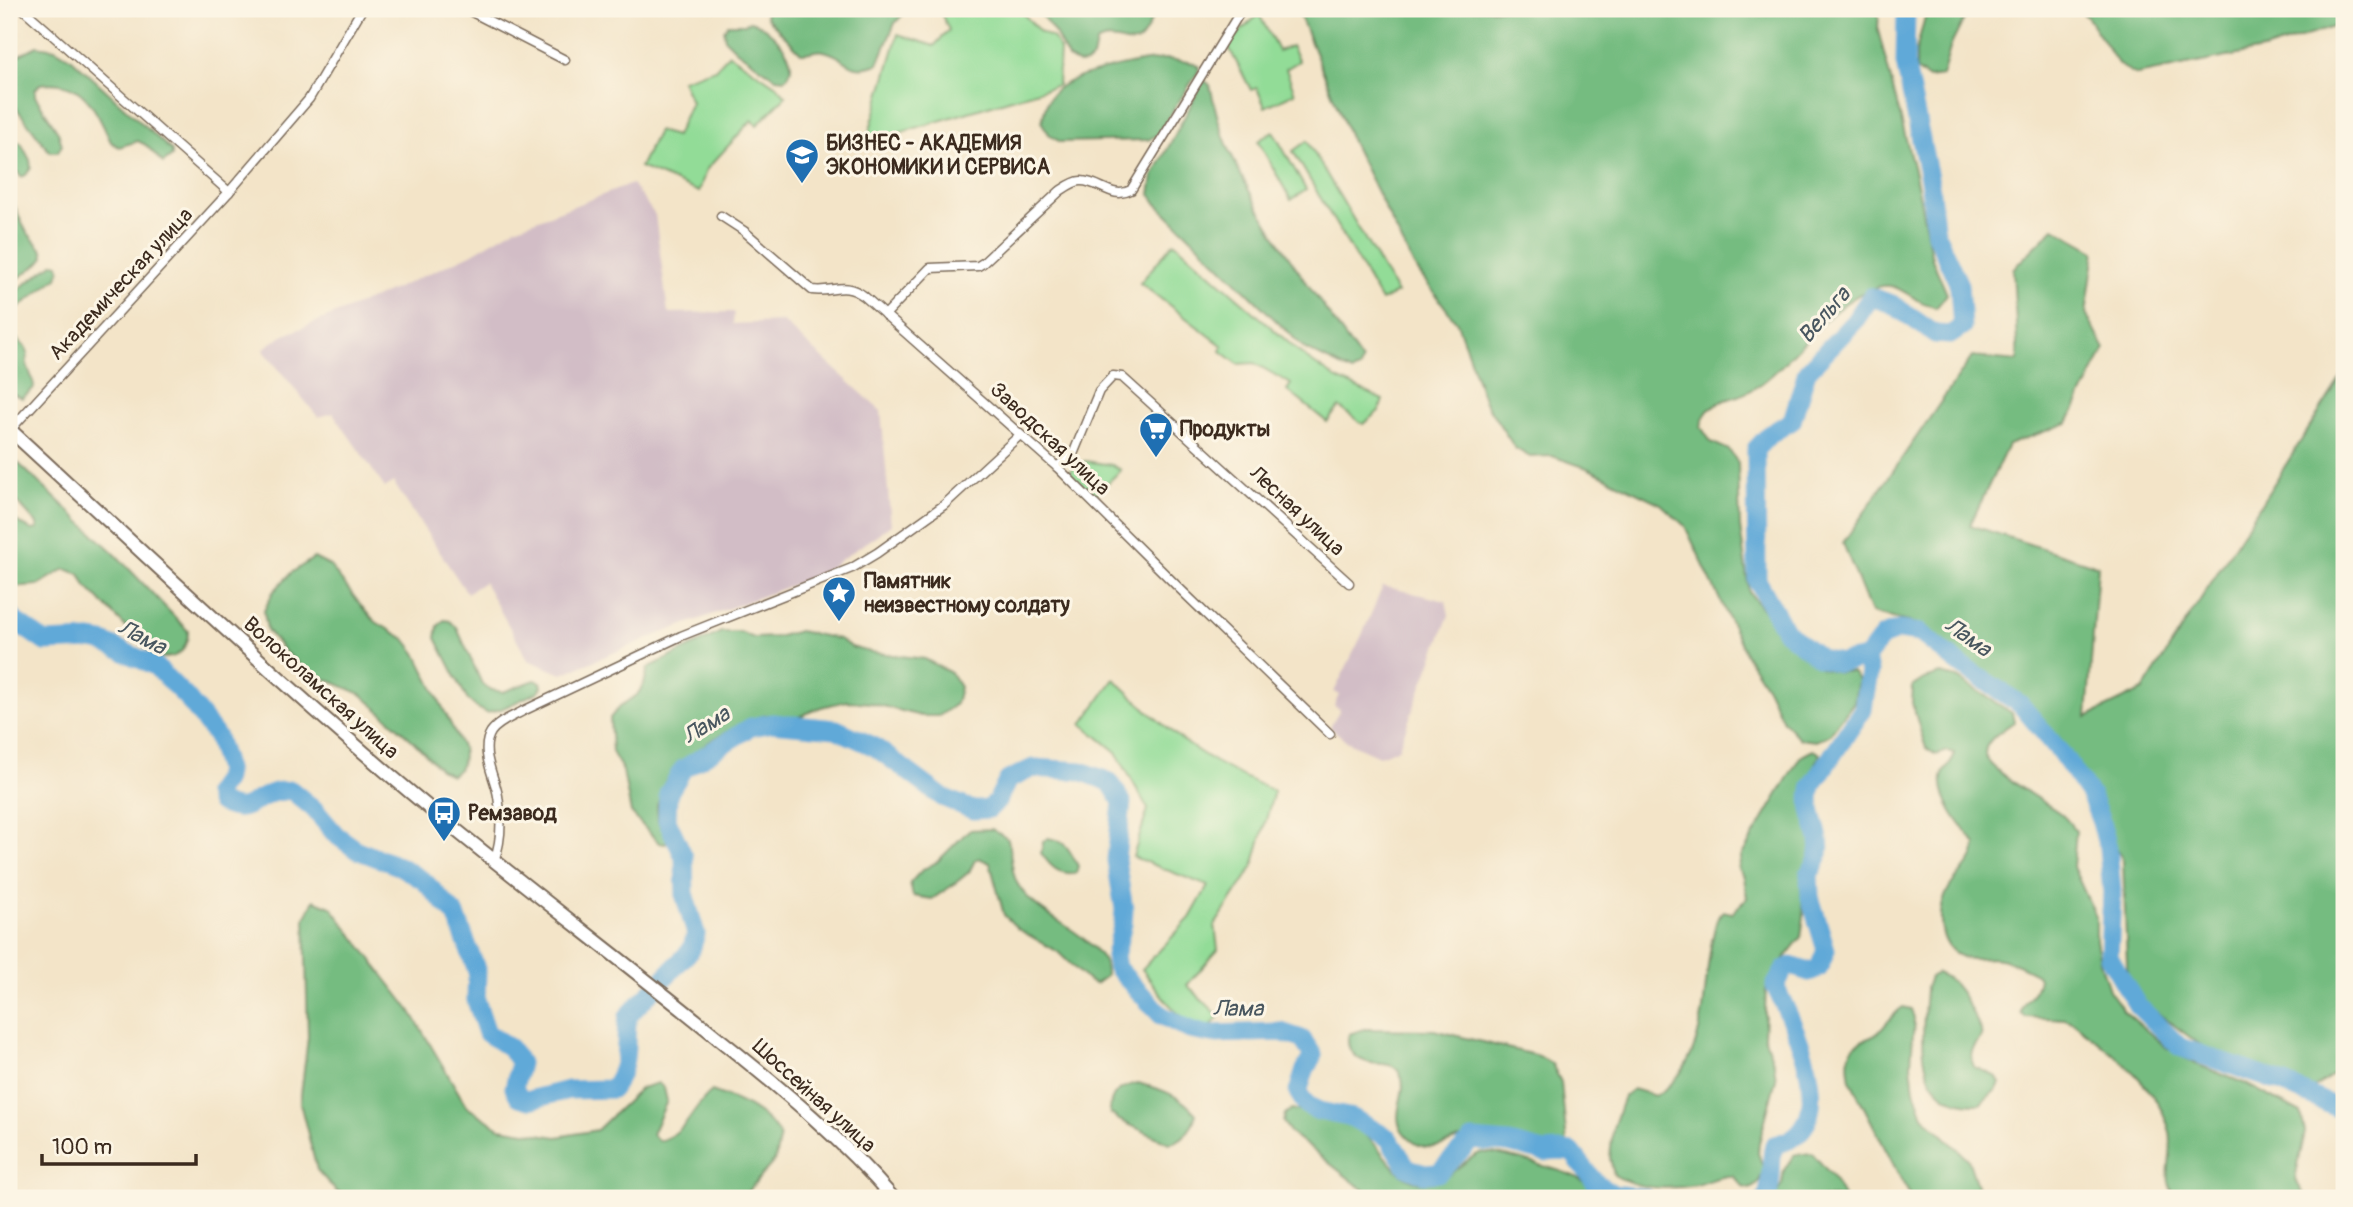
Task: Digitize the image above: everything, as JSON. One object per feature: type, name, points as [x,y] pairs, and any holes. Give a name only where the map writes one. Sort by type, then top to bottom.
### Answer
[{"type":"main road","name":"Волоколамская улица","points":[[9,429],[381,770],[622,959]]},
{"type":"main road","name":"Шоссейная улица","points":[[622,959],[832,1134],[893,1198]]},
{"type":"street","points":[[23,9],[229,192]]},
{"type":"street","name":"Академическая улица","points":[[9,429],[229,192],[309,99],[362,9]]},
{"type":"street","points":[[466,9],[565,60]]},
{"type":"street","points":[[885,315],[930,268],[978,266],[983,263],[1060,191],[1075,182],[1090,183],[1115,194],[1124,194],[1131,190],[1241,9]]},
{"type":"street","name":"Заводская улица","points":[[721,216],[744,231],[812,290],[846,287],[855,290],[885,315],[1057,467],[1330,734]]},
{"type":"street","name":"Лесная улица","points":[[1057,467],[1074,452],[1103,385],[1113,376],[1122,377],[1349,583]]},
{"type":"street","points":[[494,861],[499,848],[501,828],[498,796],[487,756],[487,745],[490,734],[499,724],[523,710],[681,636],[852,568],[944,505],[1020,435]]},
{"type":"shaded area","points":[[632,184],[655,215],[668,313],[734,312],[733,324],[783,322],[881,411],[891,525],[819,575],[657,635],[562,674],[528,660],[484,582],[467,593],[393,482],[385,488],[333,413],[318,417],[263,350],[285,335],[471,254],[515,228]]},
{"type":"shaded area","points":[[1383,586],[1446,601],[1449,615],[1398,749],[1379,756],[1348,742],[1330,727],[1340,709],[1334,706],[1339,695],[1334,692]]},
{"type":"green space","points":[[765,9],[908,9],[895,23],[878,64],[860,67],[824,51],[801,53],[766,17]]},
{"type":"green space","points":[[939,9],[1019,9],[1040,32],[1053,38],[1060,49],[1058,85],[866,143],[898,34],[934,46],[949,30]]},
{"type":"green space","points":[[1037,9],[1156,9],[1140,40],[1131,43],[1102,40],[1096,43],[1093,58],[1087,63],[1079,64],[1068,58],[1056,35]]},
{"type":"green space","points":[[1297,9],[1879,9],[1878,30],[1915,174],[1932,259],[1947,294],[1936,308],[1898,288],[1888,286],[1859,294],[1828,318],[1769,377],[1753,389],[1709,410],[1701,427],[1711,442],[1729,450],[1738,463],[1740,527],[1749,592],[1796,650],[1821,668],[1852,672],[1858,680],[1854,702],[1829,735],[1816,741],[1800,739],[1783,721],[1767,688],[1747,657],[1685,526],[1661,504],[1587,468],[1552,456],[1530,457],[1515,448],[1485,402],[1457,323],[1414,266],[1353,144]]},
{"type":"green space","points":[[1927,9],[1969,9],[1951,45],[1942,76],[1928,78],[1916,70],[1916,51]]},
{"type":"green space","points":[[2079,9],[2344,9],[2344,21],[2267,49],[2137,75],[2119,65]]},
{"type":"green space","points":[[1259,14],[1278,51],[1291,46],[1299,61],[1286,69],[1295,93],[1265,107],[1257,88],[1251,90],[1227,44]]},
{"type":"green space","points":[[750,21],[766,29],[788,54],[790,72],[785,79],[776,78],[737,51],[725,39],[724,30],[728,24],[745,24]]},
{"type":"green space","points":[[37,46],[55,49],[72,59],[172,151],[172,156],[163,163],[146,145],[138,141],[119,147],[111,142],[86,98],[78,91],[55,83],[40,84],[35,90],[35,96],[58,132],[62,145],[58,152],[50,152],[14,105],[9,94],[9,60]]},
{"type":"green space","points":[[729,54],[778,87],[786,96],[757,125],[752,120],[706,170],[699,192],[640,167],[658,131],[676,136],[691,102],[682,80],[715,69]]},
{"type":"green space","points":[[1168,59],[1194,63],[1199,67],[1198,72],[1157,135],[1148,140],[1060,142],[1049,134],[1042,123],[1051,96],[1066,83],[1110,68]]},
{"type":"green space","points":[[1204,80],[1210,85],[1222,131],[1252,196],[1286,253],[1362,361],[1360,369],[1352,372],[1305,349],[1157,204],[1150,194],[1153,176]]},
{"type":"green space","points":[[1273,131],[1306,190],[1291,200],[1258,141]]},
{"type":"green space","points":[[15,141],[21,143],[30,160],[31,168],[21,177],[9,160],[9,145]]},
{"type":"green space","points":[[1307,141],[1397,293],[1381,301],[1293,151]]},
{"type":"green space","points":[[9,194],[26,231],[43,251],[44,257],[9,285]]},
{"type":"green space","points":[[2054,228],[2095,251],[2086,314],[2105,349],[2068,423],[2008,445],[1970,525],[2098,566],[2087,717],[2143,690],[2344,373],[2344,1067],[2314,1088],[2210,1052],[2128,991],[2123,860],[2041,717],[1917,624],[1871,613],[1843,543],[1972,357],[2018,361],[2013,269]]},
{"type":"green space","points":[[1174,242],[1305,357],[1337,379],[1383,400],[1379,411],[1363,424],[1339,407],[1327,422],[1287,390],[1291,384],[1254,363],[1238,364],[1221,351],[1223,346],[1140,283]]},
{"type":"green space","points":[[54,263],[59,264],[57,278],[9,315],[9,296]]},
{"type":"green space","points":[[9,331],[28,353],[27,363],[34,388],[22,398],[9,392],[9,371],[13,363],[9,356]]},
{"type":"green space","points":[[1085,461],[1112,465],[1121,470],[1094,496],[1069,474],[1072,468]]},
{"type":"green space","points":[[9,462],[18,463],[115,554],[188,631],[182,651],[171,657],[151,653],[86,586],[80,574],[65,569],[38,585],[9,587],[9,517],[32,530],[38,529],[37,524],[9,493]]},
{"type":"green space","points":[[314,558],[330,566],[367,613],[376,622],[405,639],[416,653],[463,749],[462,764],[455,773],[451,775],[440,769],[361,694],[309,672],[284,651],[267,630],[264,611],[273,592],[291,573]]},
{"type":"green space","points":[[444,620],[450,621],[457,628],[482,684],[503,692],[535,680],[541,682],[542,687],[538,692],[501,709],[487,713],[477,708],[467,699],[436,638],[438,626]]},
{"type":"green space","points":[[799,631],[839,639],[851,647],[870,652],[925,659],[951,673],[960,687],[956,704],[939,716],[921,716],[871,703],[847,701],[821,707],[796,718],[766,715],[745,722],[712,740],[683,761],[666,780],[657,806],[658,822],[668,838],[665,844],[659,843],[631,813],[623,771],[612,752],[610,718],[620,706],[637,695],[644,684],[648,668],[721,632],[740,632],[754,638],[776,637]]},
{"type":"green space","points":[[1940,674],[1957,678],[2012,713],[2014,722],[1992,739],[1985,753],[1988,760],[2005,777],[2061,814],[2076,831],[2073,867],[2096,917],[2096,940],[2109,990],[2124,1011],[2167,1048],[2301,1113],[2305,1132],[2295,1179],[2306,1198],[2180,1198],[2173,1193],[2168,1178],[2170,1132],[2164,1114],[2144,1084],[2118,1058],[2074,1023],[2065,1019],[2025,1017],[2021,1012],[2022,1007],[2038,984],[2039,978],[2036,974],[2000,959],[1962,957],[1948,945],[1941,927],[1944,898],[1972,858],[1976,844],[1953,813],[1944,795],[1942,778],[1955,753],[1948,751],[1936,755],[1926,748],[1912,703],[1913,686]]},
{"type":"green space","points":[[1114,679],[1189,745],[1228,769],[1274,791],[1253,867],[1215,925],[1218,950],[1187,985],[1219,1016],[1211,1026],[1189,1021],[1180,1014],[1142,969],[1190,918],[1208,886],[1133,857],[1148,809],[1116,752],[1082,724]]},
{"type":"green space","points":[[1813,750],[1820,754],[1803,791],[1803,811],[1812,849],[1801,889],[1804,916],[1801,937],[1780,964],[1766,989],[1764,1036],[1774,1064],[1776,1079],[1759,1143],[1758,1153],[1764,1170],[1758,1184],[1750,1189],[1743,1187],[1733,1176],[1675,1188],[1643,1186],[1623,1180],[1614,1175],[1610,1158],[1613,1128],[1624,1096],[1633,1089],[1655,1096],[1673,1082],[1686,1066],[1700,1026],[1717,920],[1723,911],[1732,913],[1747,898],[1744,877],[1738,869],[1742,855],[1800,757]]},
{"type":"green space","points":[[992,829],[1008,839],[1015,878],[1026,895],[1047,914],[1084,939],[1103,960],[1106,976],[1095,984],[1087,980],[1058,952],[1018,929],[1004,915],[990,863],[979,858],[975,860],[969,872],[932,899],[913,896],[910,883],[922,870],[937,862],[969,830]]},
{"type":"green space","points":[[1048,838],[1067,847],[1078,866],[1076,873],[1060,871],[1041,853],[1043,842]]},
{"type":"green space","points":[[314,900],[331,907],[410,1010],[467,1107],[500,1128],[557,1137],[597,1130],[641,1088],[658,1083],[664,1088],[667,1101],[652,1134],[659,1141],[684,1125],[712,1091],[750,1107],[773,1126],[780,1135],[775,1160],[742,1198],[414,1198],[382,1190],[359,1197],[337,1192],[317,1170],[300,1103],[308,1037],[305,919]]},
{"type":"green space","points":[[1937,973],[1958,988],[1980,1027],[1981,1037],[1972,1053],[1974,1067],[1997,1077],[2000,1083],[1980,1104],[1957,1102],[1942,1094],[1931,1081],[1923,1047],[1923,1027],[1926,988],[1930,977]]},
{"type":"green space","points":[[1903,1007],[1911,1009],[1914,1018],[1911,1065],[1914,1090],[1923,1116],[1968,1159],[1981,1198],[1912,1198],[1850,1080],[1848,1060],[1851,1051],[1861,1041],[1876,1034]]},
{"type":"green space","points":[[1364,1029],[1434,1030],[1539,1056],[1552,1064],[1561,1082],[1567,1144],[1551,1147],[1488,1135],[1466,1137],[1434,1147],[1415,1143],[1405,1134],[1398,1117],[1403,1082],[1400,1074],[1389,1065],[1362,1060],[1349,1048],[1349,1034]]},
{"type":"green space","points":[[1138,1083],[1170,1094],[1196,1114],[1184,1137],[1169,1143],[1119,1120],[1110,1113],[1111,1100],[1117,1092]]},
{"type":"green space","points":[[1292,1109],[1335,1120],[1359,1130],[1394,1167],[1409,1179],[1419,1182],[1428,1183],[1444,1178],[1472,1157],[1487,1153],[1571,1175],[1585,1182],[1604,1198],[1374,1198],[1291,1133],[1283,1122],[1285,1114]]},
{"type":"green space","points":[[1812,1153],[1832,1176],[1844,1198],[1774,1198],[1782,1184],[1784,1170],[1794,1155]]},
{"type":"waterway","name":"Вельга","points":[[1866,658],[1839,663],[1820,658],[1786,632],[1757,580],[1756,449],[1770,434],[1792,421],[1807,371],[1854,322],[1871,297],[1892,304],[1935,334],[1950,335],[1962,327],[1959,285],[1936,234],[1929,178],[1905,63],[1906,9]]},
{"type":"waterway","name":"Лама","points":[[9,613],[15,621],[45,642],[103,642],[155,666],[187,698],[217,737],[227,770],[225,780],[216,793],[219,802],[242,808],[273,793],[291,790],[314,809],[336,835],[357,850],[401,867],[424,881],[456,915],[477,971],[476,1000],[487,1033],[510,1048],[520,1063],[514,1088],[519,1097],[529,1100],[568,1090],[612,1089],[625,1061],[628,1016],[691,950],[696,934],[685,897],[684,857],[667,820],[668,794],[683,769],[751,727],[772,723],[836,729],[875,747],[942,797],[973,810],[989,809],[997,801],[1008,780],[1033,768],[1081,771],[1110,782],[1122,802],[1116,860],[1124,909],[1115,956],[1117,968],[1161,1015],[1190,1030],[1211,1034],[1281,1032],[1302,1039],[1313,1055],[1298,1092],[1306,1105],[1319,1111],[1353,1118],[1388,1138],[1407,1167],[1424,1174],[1438,1173],[1472,1140],[1509,1143],[1544,1152],[1572,1152],[1596,1183],[1613,1194],[1645,1198]]},
{"type":"waterway","name":"Лама","points":[[1766,1198],[1774,1145],[1789,1140],[1803,1127],[1810,1109],[1811,1089],[1807,1066],[1775,986],[1785,969],[1791,966],[1809,972],[1819,968],[1826,950],[1810,897],[1809,873],[1819,851],[1811,809],[1812,786],[1863,709],[1869,672],[1866,658],[1883,636],[1899,630],[1920,633],[1962,666],[2020,704],[2061,753],[2091,796],[2108,848],[2112,892],[2109,957],[2137,1005],[2180,1047],[2285,1084],[2344,1111]]},
{"type":"place","name":"БИЗНЕС - АКАДЕМИЯ ЭКОНОМИКИ И СЕРВИСА","points":[[802,185]]},
{"type":"place","name":"Продукты","points":[[1156,459]]},
{"type":"place","name":"Памятник неизвестному солдату","points":[[839,623]]},
{"type":"place","name":"Ремзавод","points":[[444,843]]}]
